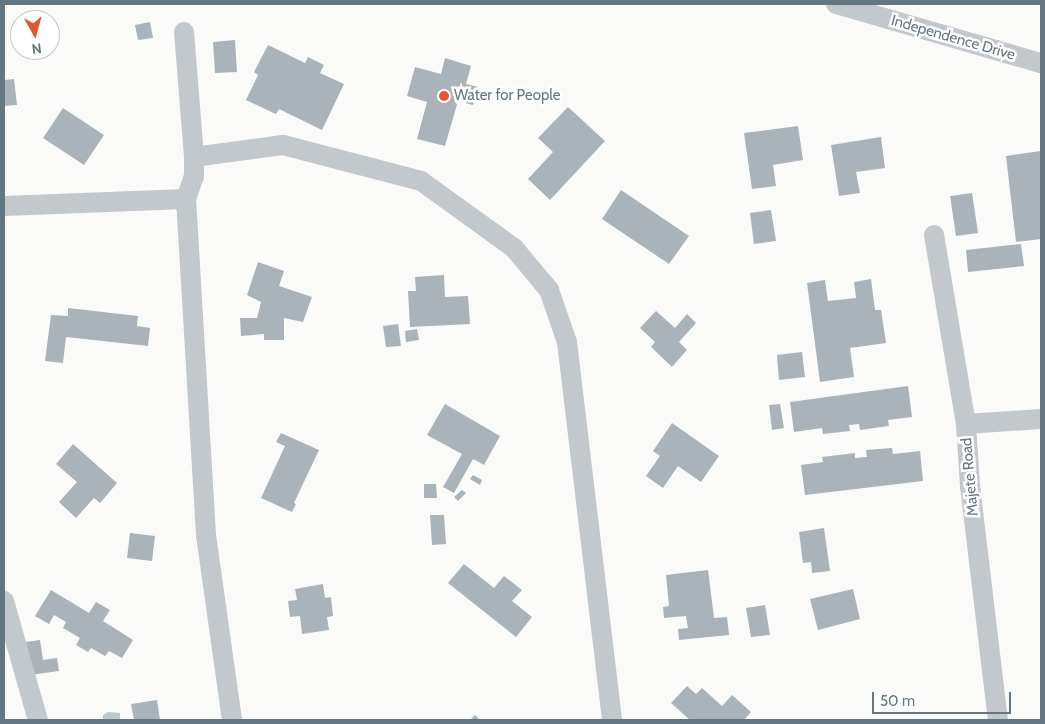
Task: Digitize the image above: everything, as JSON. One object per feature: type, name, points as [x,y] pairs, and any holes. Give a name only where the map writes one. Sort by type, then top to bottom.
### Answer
[{"type":"street","name":"Independence Drive","points":[[836,4],[1041,63]]},
{"type":"street","points":[[184,32],[194,156],[194,176],[186,199],[206,535],[232,720]]},
{"type":"street","points":[[194,156],[283,145],[421,182],[514,248],[549,290],[567,342],[612,720]]},
{"type":"street","points":[[4,206],[186,199]]},
{"type":"street","name":"Majete Road","points":[[934,236],[966,424],[970,486],[998,720]]},
{"type":"street","points":[[966,424],[1041,419]]},
{"type":"street","points":[[4,601],[38,720]]},
{"type":"shaded area","points":[[108,712],[120,713],[120,720],[103,720],[103,715]]},
{"type":"building","points":[[150,22],[153,38],[138,40],[135,25]]},
{"type":"building","points":[[235,40],[237,72],[215,73],[213,42]]},
{"type":"building","points":[[268,45],[305,63],[308,57],[324,65],[320,73],[344,84],[322,130],[279,109],[276,114],[246,100],[258,75],[254,72]]},
{"type":"building","points":[[445,58],[471,66],[466,84],[478,87],[473,105],[458,101],[445,146],[417,139],[427,102],[407,96],[415,67],[441,74]]},
{"type":"building","points":[[14,79],[17,105],[4,106],[4,80]]},
{"type":"building","points":[[568,107],[605,141],[550,200],[528,179],[553,152],[538,138]]},
{"type":"building","points":[[63,108],[104,135],[84,165],[43,138]]},
{"type":"building","points":[[798,126],[803,160],[773,165],[776,186],[752,189],[744,133]]},
{"type":"building","points":[[881,137],[885,168],[856,172],[860,193],[839,196],[831,145]]},
{"type":"building","points":[[1041,151],[1041,239],[1016,242],[1006,156]]},
{"type":"building","points":[[621,190],[689,236],[669,264],[602,219]]},
{"type":"building","points":[[972,193],[978,233],[956,236],[950,196]]},
{"type":"building","points":[[771,210],[776,241],[754,244],[750,213]]},
{"type":"building","points":[[1021,244],[1024,266],[968,272],[966,250]]},
{"type":"building","points":[[258,262],[284,271],[279,286],[312,297],[303,322],[284,318],[284,340],[264,340],[264,334],[241,336],[240,318],[257,318],[261,302],[247,295]]},
{"type":"building","points":[[444,275],[445,297],[468,296],[470,324],[410,327],[408,291],[416,291],[415,277]]},
{"type":"building","points":[[871,279],[875,310],[881,310],[886,343],[850,348],[854,377],[820,382],[807,283],[825,280],[828,301],[856,298],[854,282]]},
{"type":"building","points":[[68,308],[138,316],[137,326],[150,328],[148,346],[66,337],[63,363],[45,361],[51,315],[68,316]]},
{"type":"building","points":[[656,311],[675,328],[687,314],[696,323],[679,342],[687,350],[672,367],[651,347],[655,342],[640,328]]},
{"type":"building","points":[[398,324],[401,346],[386,347],[383,326]]},
{"type":"building","points":[[417,329],[419,340],[406,342],[405,331]]},
{"type":"building","points":[[802,352],[805,377],[779,380],[777,355]]},
{"type":"building","points":[[908,386],[912,417],[888,420],[889,426],[860,430],[859,424],[849,425],[850,431],[823,434],[822,428],[794,432],[790,402]]},
{"type":"building","points":[[445,404],[500,436],[484,465],[473,459],[454,493],[443,487],[462,454],[427,435]]},
{"type":"building","points":[[780,404],[784,428],[772,430],[769,405]]},
{"type":"building","points":[[672,423],[719,456],[701,482],[678,466],[663,488],[646,476],[660,456],[653,451]]},
{"type":"building","points":[[281,433],[319,450],[294,503],[296,504],[292,512],[261,498],[285,446],[276,442]]},
{"type":"building","points":[[73,444],[117,483],[100,503],[94,498],[76,518],[59,502],[77,482],[56,464]]},
{"type":"building","points":[[892,448],[893,454],[920,451],[923,481],[805,495],[801,465],[823,462],[822,457],[855,453],[855,458],[867,457],[866,450]]},
{"type":"building","points":[[473,475],[482,480],[480,485],[470,479]]},
{"type":"building","points":[[424,484],[436,484],[437,498],[424,498]]},
{"type":"building","points":[[462,490],[466,493],[458,501],[454,497]]},
{"type":"building","points":[[430,515],[444,515],[446,544],[432,545]]},
{"type":"building","points":[[824,528],[830,571],[812,573],[811,562],[803,563],[799,532]]},
{"type":"building","points":[[130,533],[155,536],[152,561],[127,558]]},
{"type":"building","points":[[464,564],[494,588],[504,576],[522,590],[512,601],[532,617],[516,637],[448,583]]},
{"type":"building","points":[[708,570],[714,618],[727,617],[729,635],[679,640],[678,629],[688,628],[686,616],[664,618],[663,607],[669,606],[666,575]]},
{"type":"building","points":[[323,584],[325,598],[331,597],[333,616],[327,617],[329,630],[302,634],[300,616],[290,617],[288,601],[297,600],[295,589]]},
{"type":"building","points":[[853,589],[860,619],[818,630],[810,599]]},
{"type":"building","points":[[51,590],[89,613],[96,602],[110,610],[103,621],[133,640],[122,658],[109,651],[105,656],[91,648],[88,652],[76,645],[80,638],[63,628],[66,622],[54,615],[49,624],[35,616]]},
{"type":"building","points":[[765,605],[770,635],[751,637],[746,608]]},
{"type":"building","points":[[40,640],[43,660],[57,658],[59,671],[30,675],[26,642]]},
{"type":"building","points":[[687,686],[696,694],[702,688],[722,706],[732,695],[751,712],[744,720],[690,720],[671,703]]},
{"type":"building","points":[[157,700],[160,720],[134,720],[131,704]]},
{"type":"building","points":[[475,715],[480,720],[470,720]]},
{"type":"place","name":"Water for People","points":[[444,96]]}]
